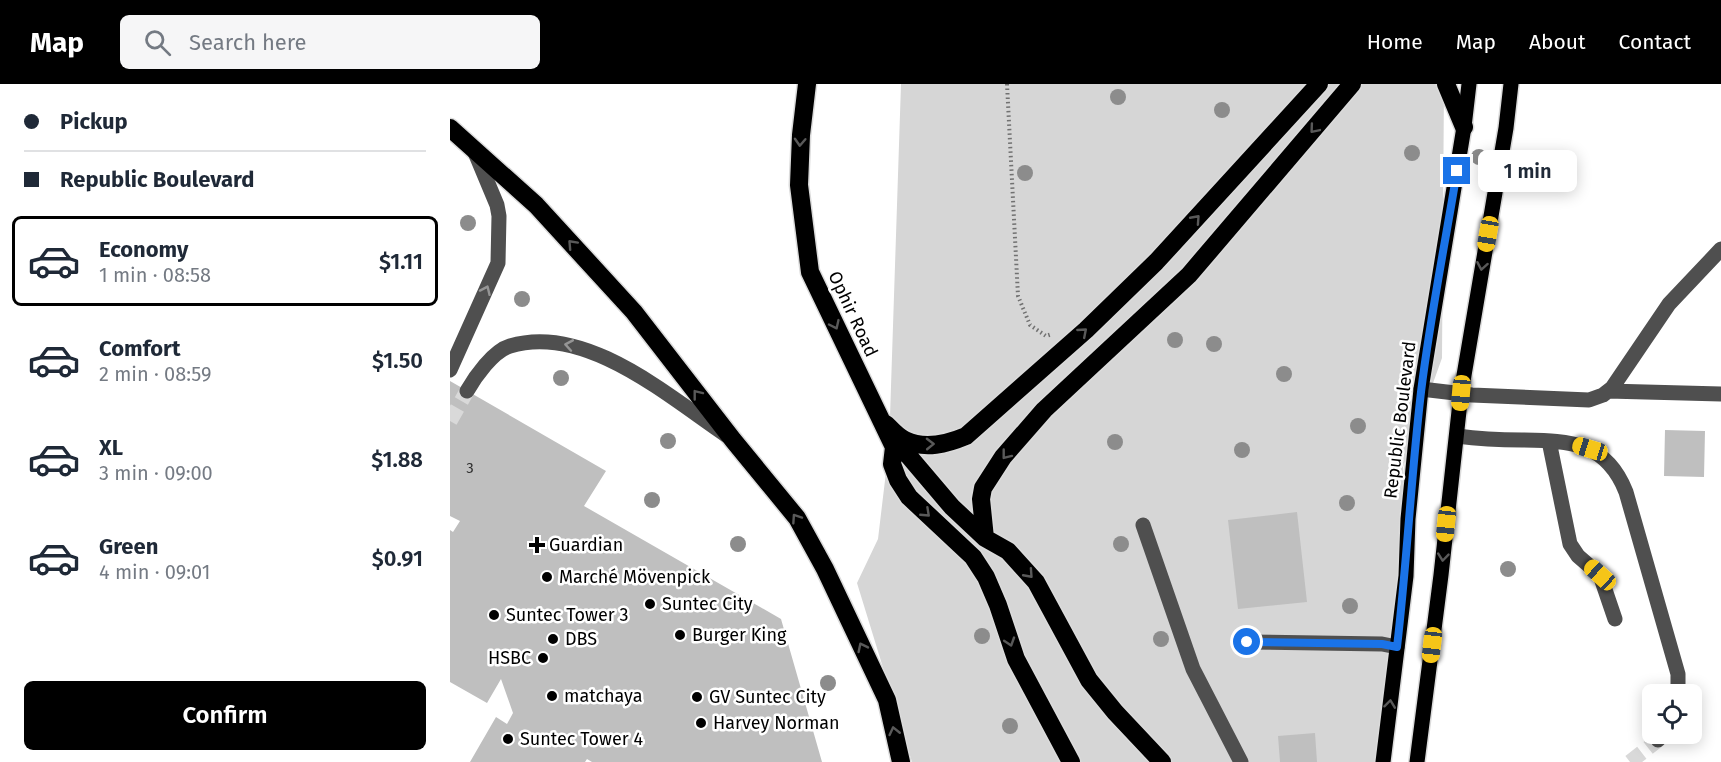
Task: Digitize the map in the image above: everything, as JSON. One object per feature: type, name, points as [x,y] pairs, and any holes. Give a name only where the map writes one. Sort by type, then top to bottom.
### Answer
[{"type":"highway","name":"Ophir Road","points":[[807,84],[801,135],[799,185],[810,272],[894,447],[892,464],[898,480],[909,497],[973,557],[986,577],[1016,659],[1071,762]]},
{"type":"highway","points":[[880,419],[904,440],[926,446],[950,443],[966,436],[1086,330],[1156,262],[1319,84]]},
{"type":"highway","points":[[985,538],[981,499],[983,488],[1003,457],[1044,410],[1189,275],[1352,84]]},
{"type":"highway","points":[[1446,84],[1464,128]]},
{"type":"highway","points":[[450,128],[536,205],[634,312],[797,518],[887,700],[901,762]]},
{"type":"highway","name":"Ophir Road","points":[[894,447],[907,454],[952,507],[985,538],[1008,551],[1036,582],[1089,680],[1115,712],[1158,756]]},
{"type":"main road","name":"Republic Boulevard","points":[[1383,762],[1406,576],[1408,519],[1421,389],[1464,128],[1469,84]]},
{"type":"main road","points":[[1417,762],[1461,393],[1504,140],[1511,84]]},
{"type":"street","points":[[450,370],[498,263],[499,216],[497,205],[474,150]]},
{"type":"street","points":[[1421,389],[1589,400],[1604,395],[1669,304],[1721,249]]},
{"type":"street","points":[[466,391],[480,369],[508,346],[545,341],[577,346],[624,366],[733,440]]},
{"type":"street","points":[[1608,391],[1721,394]]},
{"type":"street","points":[[1457,436],[1483,439],[1566,441],[1590,449],[1613,466],[1621,480],[1678,674],[1678,684]]},
{"type":"street","points":[[1549,441],[1570,544],[1578,556],[1600,575],[1615,619]]},
{"type":"street","points":[[1143,525],[1193,669],[1241,762]]},
{"type":"street","points":[[1247,642],[1382,644],[1397,647]]},
{"type":"path","points":[[1007,84],[1018,296],[1030,325],[1046,336],[1060,331]]},
{"type":"shaded area","points":[[901,84],[1444,84],[1442,358],[1403,467],[1406,521],[1383,762],[912,762],[857,583],[878,539],[889,447]]},
{"type":"building","name":"Suntec City","points":[[450,381],[606,471],[584,506],[781,619],[822,762],[592,762],[587,759],[585,762],[470,762],[496,717],[507,724],[513,713],[501,679],[487,703],[450,682],[450,530],[453,532],[460,521],[450,516]]},
{"type":"building","points":[[1665,430],[1705,431],[1704,477],[1664,476]]},
{"type":"building","points":[[1297,512],[1307,602],[1238,609],[1228,520]]},
{"type":"building","points":[[1315,733],[1317,762],[1280,762],[1278,736]]},
{"type":"tunnel","points":[[450,421],[467,391]]},
{"type":"tunnel","points":[[1630,762],[1653,744]]},
{"type":"place","name":"Guardian","points":[[537,545]]},
{"type":"place","name":"Marché Mövenpick","points":[[547,577]]},
{"type":"place","name":"Suntec City","points":[[650,604]]},
{"type":"place","name":"Suntec Tower 3","points":[[494,615]]},
{"type":"place","name":"Burger King","points":[[680,635]]},
{"type":"place","name":"DBS","points":[[553,639]]},
{"type":"place","name":"HSBC","points":[[543,658]]},
{"type":"place","name":"matchaya","points":[[552,696]]},
{"type":"place","name":"GV Suntec City","points":[[697,697]]},
{"type":"place","name":"Harvey Norman","points":[[701,723]]},
{"type":"place","name":"Suntec Tower 4","points":[[508,739]]},
{"type":"route","points":[[1247,642],[1382,644],[1397,647],[1406,576],[1409,502],[1421,389],[1457,171]]}]
